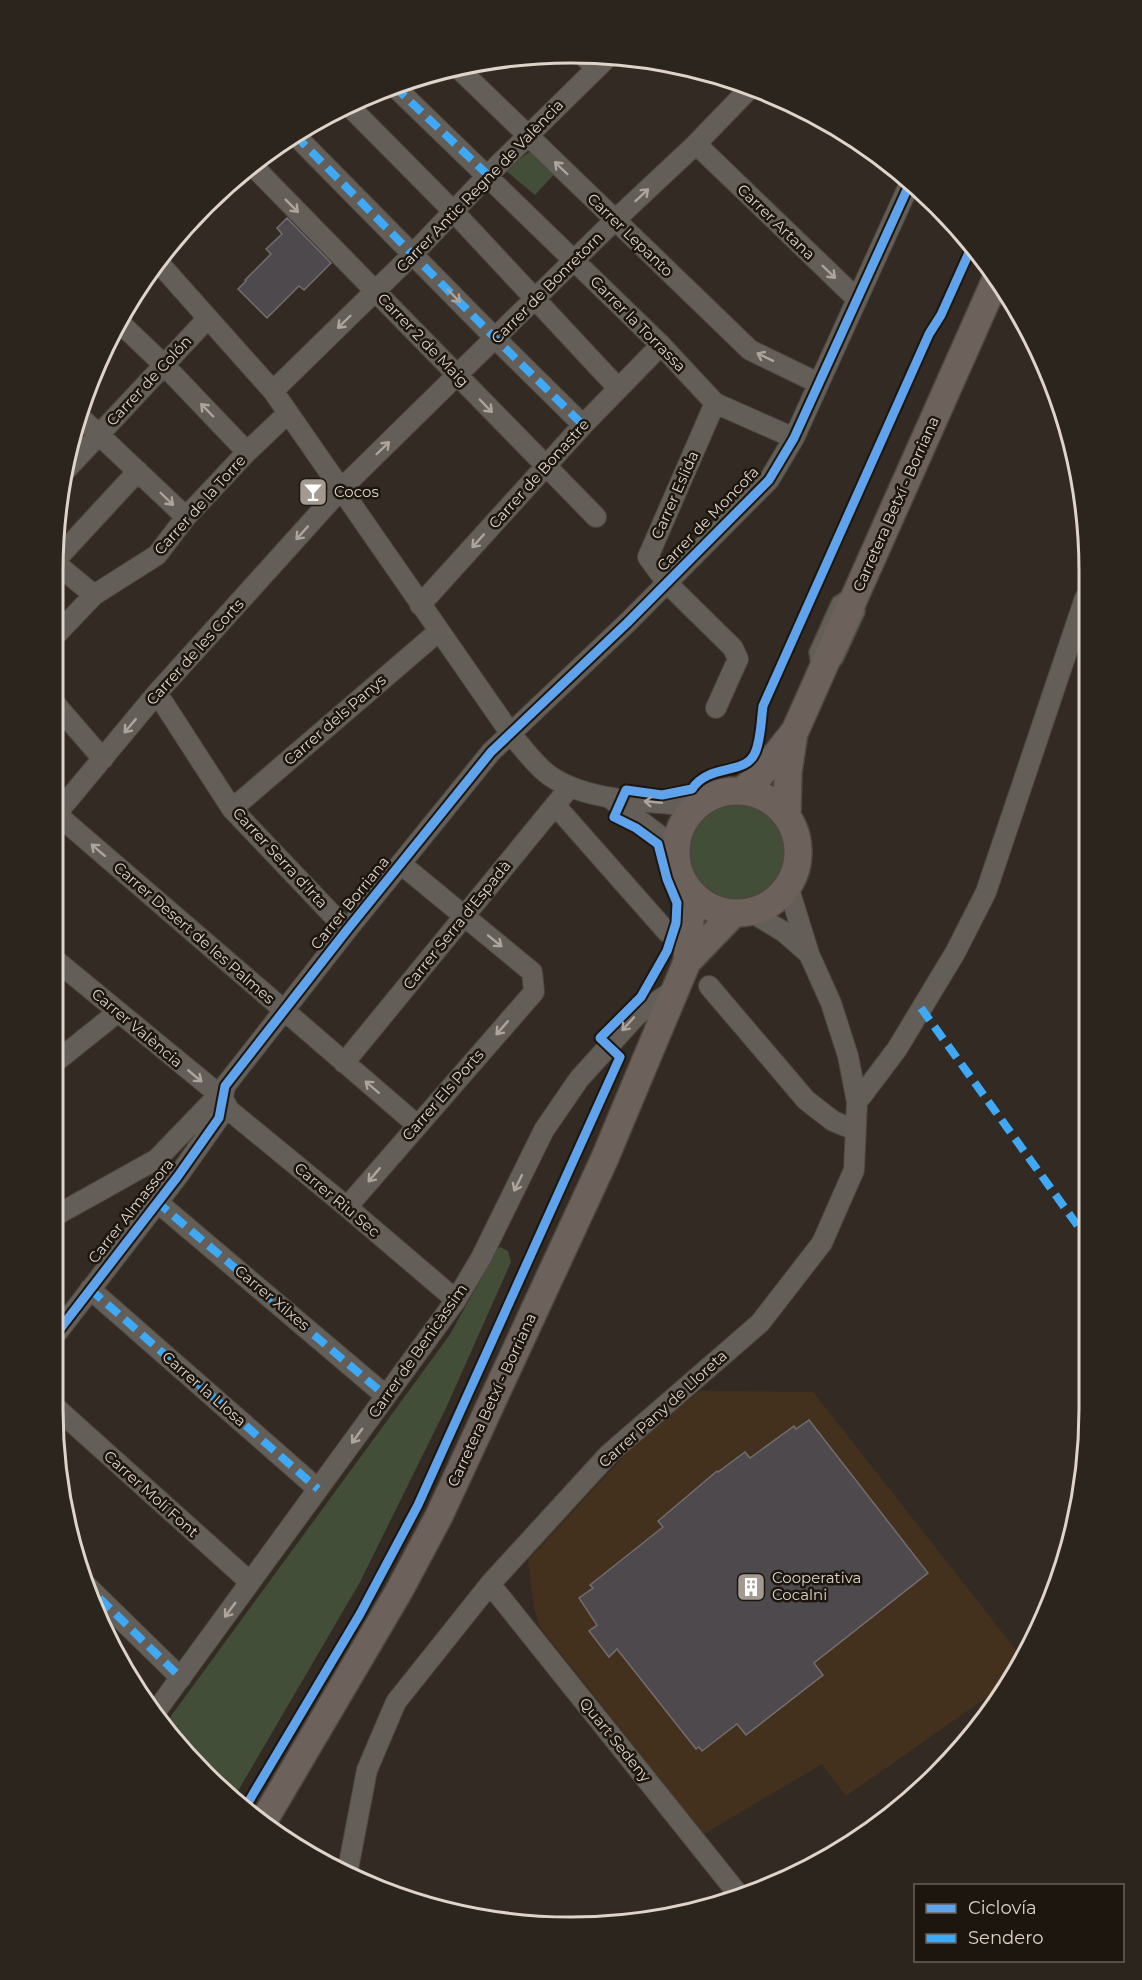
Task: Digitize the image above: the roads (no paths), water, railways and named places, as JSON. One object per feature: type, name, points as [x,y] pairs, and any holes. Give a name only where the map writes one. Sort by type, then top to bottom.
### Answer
[{"type":"main road","name":"Carretera Betxí - Borriana","points":[[743,790],[760,775],[795,730],[992,288]]},
{"type":"main road","name":"Carretera Betxí - Borriana","points":[[787,815],[788,772],[795,730]]},
{"type":"main road","points":[[743,790],[767,798],[787,815],[795,831],[799,850],[796,869],[788,886],[766,906],[743,913],[712,908],[692,894],[682,880],[676,864],[675,847],[686,818],[696,806],[710,796],[726,791],[743,790]]},
{"type":"main road","name":"Carretera Betxí - Borriana","points":[[267,1815],[399,1592],[439,1516],[604,1161],[687,962],[692,894]]},
{"type":"main road","name":"Carretera Betxí - Borriana","points":[[687,962],[743,913]]},
{"type":"street","name":"Carrer Antic Regne de València","points":[[273,391],[413,254],[593,64]]},
{"type":"street","name":"Carrer Lepanto","points":[[465,75],[750,350],[818,383]]},
{"type":"street","name":"Carrer la Torrassa","points":[[401,93],[661,345],[715,404],[794,438]]},
{"type":"street","name":"Carrer de Bonretorn","points":[[341,489],[615,220],[696,144],[744,94]]},
{"type":"street","points":[[354,111],[454,212],[618,388]]},
{"type":"street","points":[[302,141],[583,425]]},
{"type":"street","name":"Carrer Artana","points":[[696,144],[856,299]]},
{"type":"street","name":"Carrer 2 de Maig","points":[[258,171],[596,517]]},
{"type":"street","name":"Carrer de Moncofa","points":[[511,734],[667,583],[769,480],[794,438],[907,190]]},
{"type":"street","points":[[164,268],[273,391],[511,734],[546,773],[570,787],[611,799],[696,806]]},
{"type":"street","name":"Carrer de Colón","points":[[76,459],[208,318]]},
{"type":"street","points":[[125,328],[247,452]]},
{"type":"street","name":"Carrer de Bonastre","points":[[420,605],[583,425],[661,345]]},
{"type":"street","name":"Carrer Eslida","points":[[667,583],[648,556],[715,404]]},
{"type":"street","name":"Carrer de la Torre","points":[[63,628],[94,595],[157,555],[186,517],[247,452],[288,413]]},
{"type":"street","points":[[85,422],[186,517]]},
{"type":"street","points":[[64,552],[138,471]]},
{"type":"street","name":"Carrer de les Corts","points":[[63,804],[157,693],[341,489]]},
{"type":"street","points":[[63,569],[94,595]]},
{"type":"street","points":[[667,583],[733,648],[738,659],[716,708]]},
{"type":"street","points":[[856,1102],[897,1049],[955,953],[986,892],[1079,616]]},
{"type":"street","name":"Carrer dels Panys","points":[[232,809],[439,631]]},
{"type":"street","name":"Carrer Serra d'Irta","points":[[157,693],[232,809],[347,930]]},
{"type":"street","points":[[63,713],[103,759]]},
{"type":"street","name":"Carrer Borriana","points":[[63,1211],[157,1158],[210,1104],[222,1097],[225,1086],[347,930],[491,752],[511,734]]},
{"type":"street","name":"Carrer Serra d'Espadà","points":[[344,1063],[570,787]]},
{"type":"street","points":[[611,799],[675,847]]},
{"type":"street","points":[[555,805],[667,932]]},
{"type":"street","name":"Carrer Desert de les Palmes","points":[[63,822],[417,1125]]},
{"type":"street","points":[[401,864],[465,917]]},
{"type":"street","name":"Carrer Pany de Lloreta","points":[[349,1866],[367,1770],[396,1702],[490,1584],[609,1454],[760,1323],[822,1243],[854,1170],[856,1102],[848,1056],[831,1004],[809,954],[788,886]]},
{"type":"street","name":"Carrer Pany de Lloreta","points":[[743,913],[784,932],[809,954]]},
{"type":"street","name":"Carrer Els Ports","points":[[347,1207],[534,992],[532,972],[465,917]]},
{"type":"street","name":"Carrer València","points":[[63,966],[222,1097]]},
{"type":"street","points":[[709,986],[806,1100],[833,1121],[855,1130]]},
{"type":"street","name":"Carrer de Benicàssim","points":[[160,1706],[456,1300],[481,1258],[544,1130],[579,1079],[636,1016],[675,989]]},
{"type":"street","points":[[63,1056],[118,1012]]},
{"type":"street","name":"Carrer Riu Sec","points":[[222,1097],[229,1110],[456,1300]]},
{"type":"street","name":"Carrer Almassora","points":[[63,1325],[156,1201],[178,1176],[219,1118],[222,1097]]},
{"type":"street","points":[[157,1158],[170,1165],[178,1176]]},
{"type":"street","name":"Carrer Xilxes","points":[[156,1201],[386,1396]]},
{"type":"street","name":"Carrer la Llosa","points":[[90,1289],[318,1489]]},
{"type":"street","name":"Carrer Molí Font","points":[[63,1415],[250,1582]]},
{"type":"street","name":"Quart Sedeny","points":[[490,1584],[735,1890]]},
{"type":"street","points":[[101,1599],[181,1678]]},
{"type":"place","name":"Cocos","points":[[313,492]]},
{"type":"place","name":"Cooperativa Cocalni","points":[[751,1587]]}]
